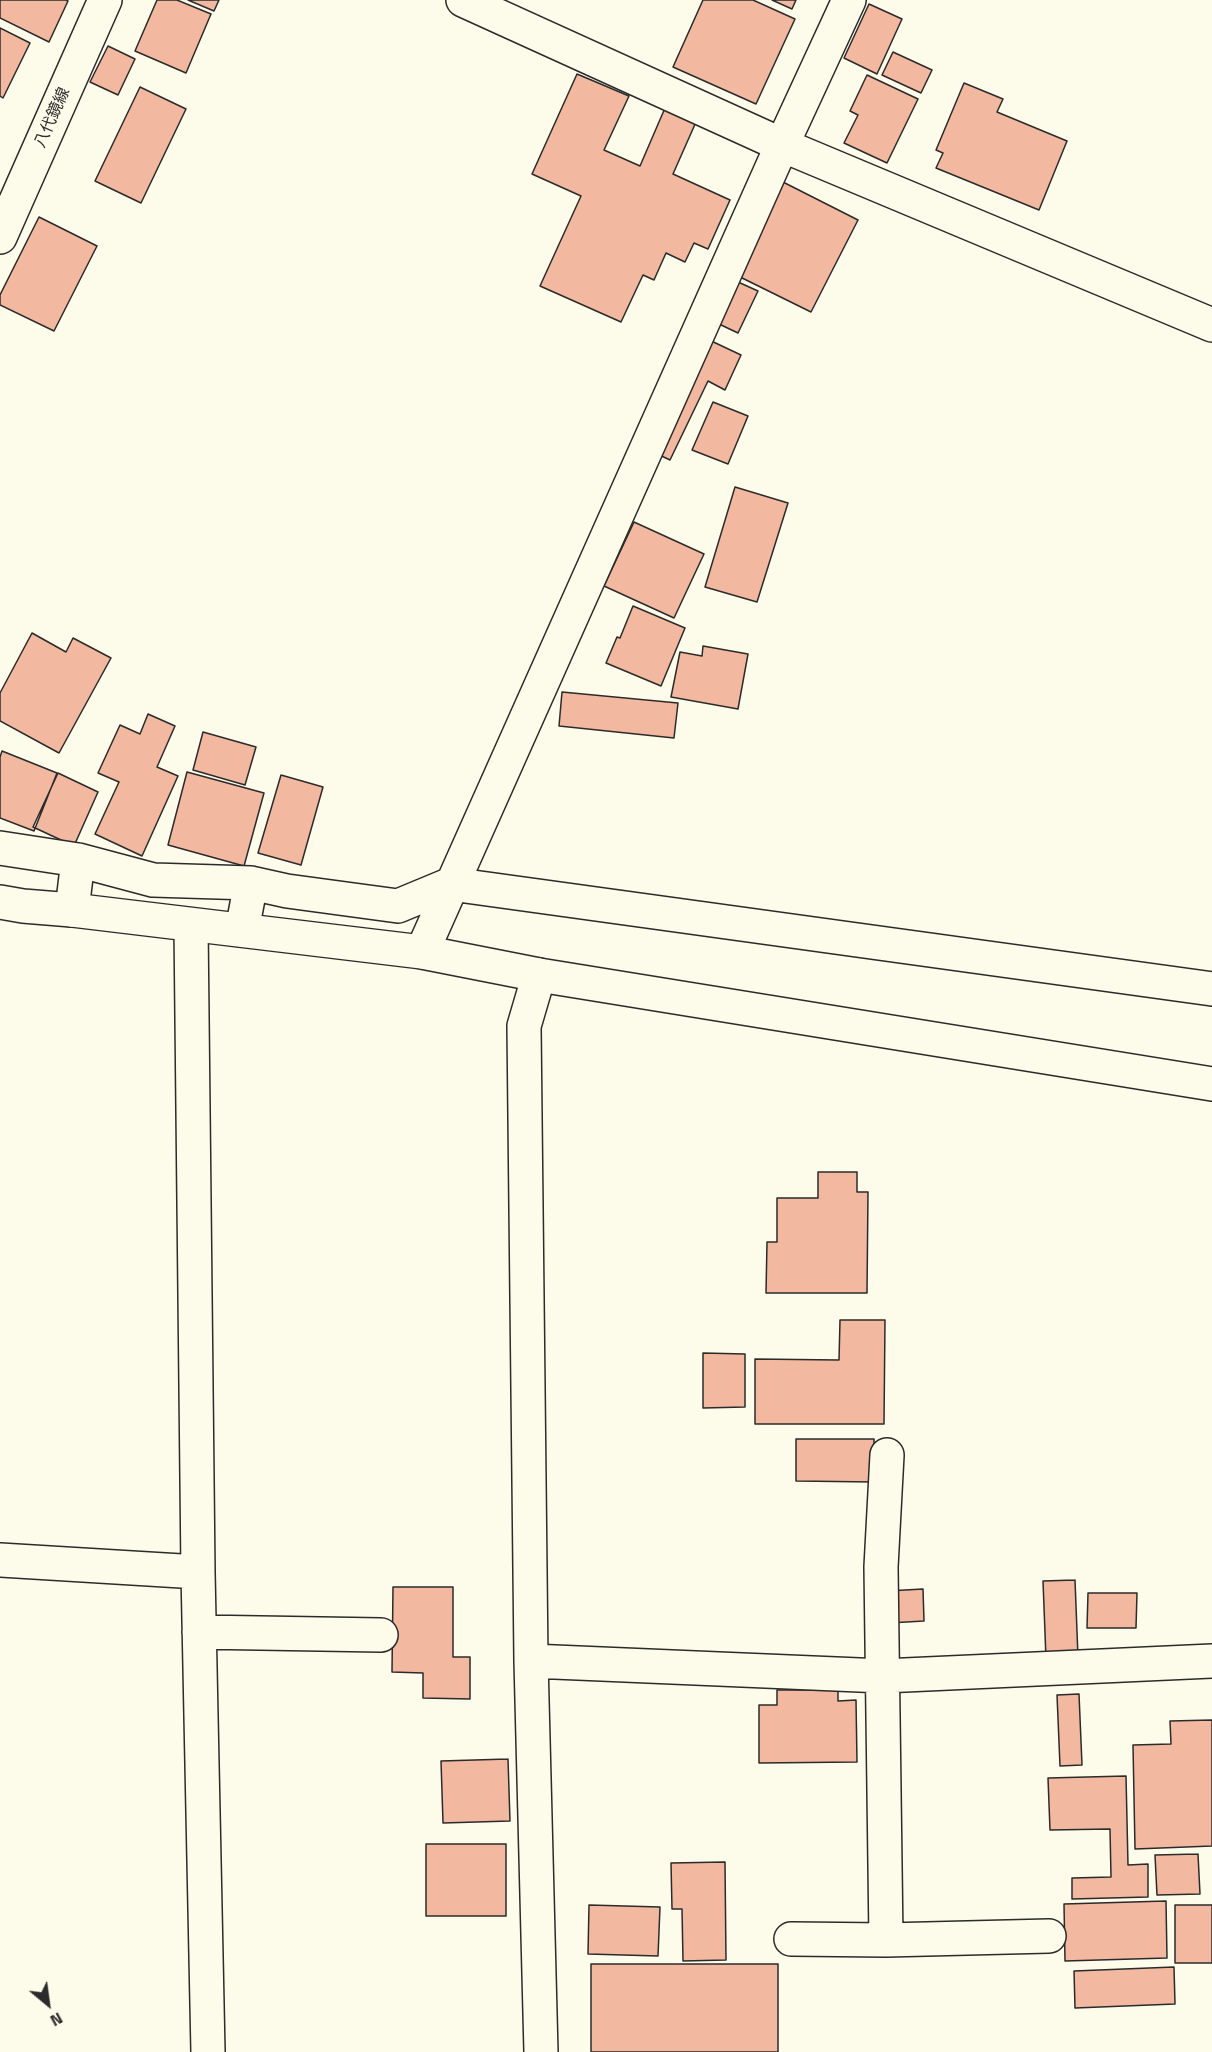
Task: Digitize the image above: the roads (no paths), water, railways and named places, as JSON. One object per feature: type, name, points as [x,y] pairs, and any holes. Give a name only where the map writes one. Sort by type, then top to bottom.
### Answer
[{"type":"street","name":"八代鏡線","points":[[0,237],[105,0]]},
{"type":"street","points":[[463,0],[782,145],[1212,325]]},
{"type":"street","points":[[422,952],[849,0]]},
{"type":"street","points":[[0,848],[78,861],[153,880],[252,883],[287,891],[398,906],[451,884],[1212,989]]},
{"type":"street","points":[[72,910],[78,861]]},
{"type":"street","points":[[242,930],[252,883]]},
{"type":"street","points":[[0,902],[422,952],[539,975],[1212,1084]]},
{"type":"street","points":[[191,926],[198,1572],[208,2052]]},
{"type":"street","points":[[539,975],[524,1026],[531,1661],[541,2052]]},
{"type":"street","points":[[885,1940],[881,1567],[887,1455]]},
{"type":"street","points":[[0,1560],[198,1572]]},
{"type":"street","points":[[199,1632],[381,1635]]},
{"type":"street","points":[[531,1661],[883,1676],[1212,1661]]},
{"type":"street","points":[[790,1939],[885,1940],[1049,1936]]}]
